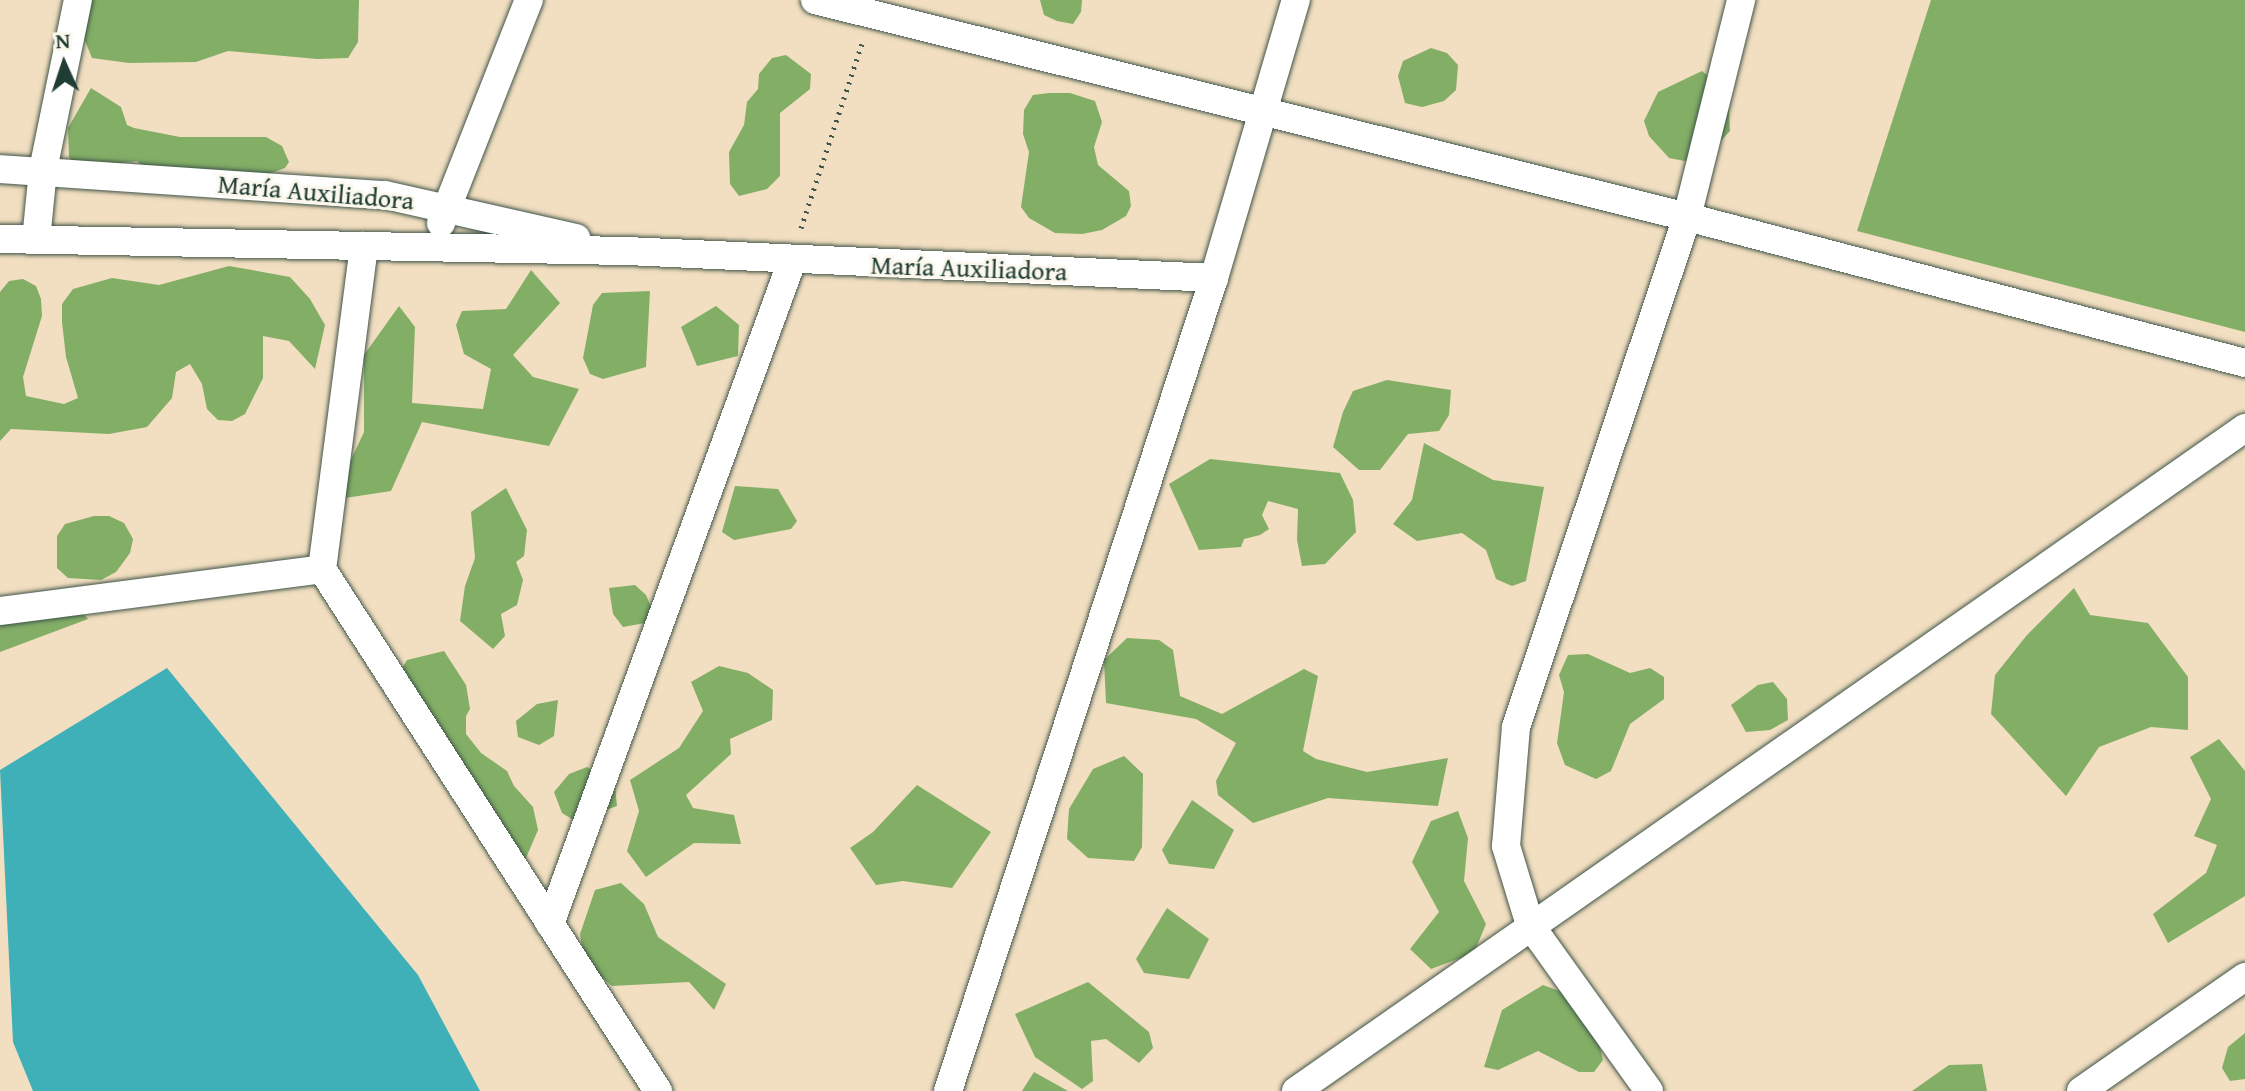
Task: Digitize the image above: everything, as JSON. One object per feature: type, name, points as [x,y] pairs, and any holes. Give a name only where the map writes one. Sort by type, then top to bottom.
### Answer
[{"type":"street","points":[[36,240],[43,170],[78,0]]},
{"type":"street","points":[[432,247],[529,0]]},
{"type":"street","points":[[815,0],[876,6],[1265,111],[1687,217],[2245,363]]},
{"type":"street","points":[[948,1091],[1214,278],[1296,0]]},
{"type":"street","points":[[1649,1091],[1530,925],[1506,846],[1516,727],[1687,217],[1741,0]]},
{"type":"street","name":"María Auxiliadora","points":[[0,169],[385,195],[627,251]]},
{"type":"street","name":"María Auxiliadora","points":[[0,239],[627,251],[792,261],[1214,278]]},
{"type":"street","points":[[364,246],[322,569],[658,1091]]},
{"type":"street","points":[[550,924],[792,261]]},
{"type":"street","points":[[1296,1091],[2245,428]]},
{"type":"street","points":[[0,611],[322,569]]},
{"type":"street","points":[[2081,1091],[2245,977]]},
{"type":"path","points":[[792,261],[818,168],[876,6]]},
{"type":"green space","points":[[85,0],[359,0],[358,42],[348,58],[317,59],[228,51],[196,62],[129,63],[92,58],[83,36]]},
{"type":"green space","points":[[1040,0],[1082,0],[1081,12],[1073,24],[1057,21],[1044,15]]},
{"type":"green space","points":[[1931,0],[2245,0],[2245,332],[1857,231]]},
{"type":"green space","points":[[1431,48],[1447,53],[1458,65],[1456,90],[1444,101],[1422,107],[1405,103],[1398,76],[1403,61]]},
{"type":"green space","points":[[786,55],[811,74],[810,89],[780,113],[780,176],[767,189],[739,196],[730,184],[729,152],[744,125],[747,102],[758,89],[759,74],[772,58]]},
{"type":"green space","points":[[1702,71],[1728,92],[1730,131],[1705,157],[1690,162],[1669,158],[1649,136],[1644,121],[1658,92]]},
{"type":"green space","points":[[91,88],[121,107],[127,125],[134,128],[180,137],[266,137],[282,146],[289,162],[285,168],[269,174],[149,171],[137,161],[101,166],[74,163],[69,157],[68,128]]},
{"type":"green space","points":[[1070,93],[1095,101],[1102,122],[1094,147],[1098,165],[1129,191],[1131,206],[1126,216],[1102,230],[1082,234],[1055,233],[1029,218],[1021,207],[1029,152],[1023,134],[1024,110],[1033,95]]},
{"type":"green space","points":[[229,266],[290,277],[310,299],[325,325],[315,369],[289,341],[263,336],[263,378],[245,414],[232,421],[218,420],[207,409],[202,384],[190,364],[176,372],[172,398],[147,427],[109,434],[11,429],[0,441],[0,292],[9,281],[23,279],[36,286],[41,299],[42,316],[23,377],[26,396],[64,404],[78,398],[66,357],[62,322],[62,304],[73,289],[112,278],[159,285]]},
{"type":"green space","points":[[531,270],[560,303],[513,355],[533,377],[579,389],[549,446],[422,422],[391,491],[332,500],[364,432],[364,355],[399,306],[415,327],[412,403],[483,409],[491,369],[464,354],[456,325],[462,311],[506,309]]},
{"type":"green space","points":[[650,291],[646,367],[603,379],[590,374],[583,358],[593,305],[602,293]]},
{"type":"green space","points":[[716,306],[739,325],[738,356],[697,366],[681,327]]},
{"type":"green space","points":[[1387,380],[1451,390],[1449,415],[1439,431],[1408,434],[1380,470],[1359,470],[1333,447],[1343,412],[1353,391]]},
{"type":"green space","points":[[1424,443],[1493,480],[1544,487],[1526,581],[1512,586],[1496,579],[1486,550],[1462,533],[1417,541],[1393,524],[1412,500]]},
{"type":"green space","points":[[1210,459],[1340,473],[1353,500],[1356,532],[1325,564],[1302,566],[1297,540],[1298,509],[1268,501],[1262,515],[1269,529],[1244,539],[1241,547],[1199,550],[1169,484]]},
{"type":"green space","points":[[735,486],[778,489],[797,521],[791,529],[734,540],[722,532]]},
{"type":"green space","points":[[506,488],[527,530],[524,556],[516,562],[523,580],[517,605],[501,614],[505,636],[493,649],[460,621],[465,586],[475,558],[471,512]]},
{"type":"green space","points":[[94,516],[109,516],[124,523],[133,539],[130,553],[116,572],[101,580],[68,578],[57,568],[57,536],[65,524]]},
{"type":"green space","points":[[635,585],[646,595],[653,611],[645,623],[623,627],[613,614],[609,588]]},
{"type":"green space","points":[[2074,588],[2090,615],[2148,623],[2188,677],[2188,730],[2151,727],[2099,747],[2066,796],[1991,714],[1995,675],[2027,635]]},
{"type":"green space","points":[[65,591],[88,619],[0,652],[0,600]]},
{"type":"green space","points":[[1127,638],[1159,640],[1173,650],[1180,696],[1222,714],[1304,669],[1318,676],[1303,751],[1316,759],[1367,772],[1448,758],[1438,806],[1328,798],[1253,823],[1218,795],[1216,781],[1236,743],[1196,719],[1106,703],[1104,660]]},
{"type":"green space","points":[[444,651],[466,685],[470,709],[466,716],[466,734],[481,753],[507,771],[514,786],[533,807],[538,830],[526,858],[507,872],[401,670],[407,660]]},
{"type":"green space","points":[[1588,654],[1630,673],[1650,668],[1664,677],[1664,699],[1630,724],[1611,771],[1596,779],[1565,765],[1557,743],[1564,692],[1559,675],[1568,655]]},
{"type":"green space","points":[[719,666],[748,673],[773,690],[772,720],[730,739],[731,754],[686,795],[693,808],[734,815],[741,844],[694,843],[646,877],[627,851],[639,811],[630,780],[679,748],[703,711],[691,682]]},
{"type":"green space","points":[[1773,682],[1787,699],[1788,720],[1770,730],[1746,732],[1731,705],[1758,685]]},
{"type":"green space","points":[[558,700],[554,736],[539,745],[518,737],[516,721],[537,704]]},
{"type":"green space","points":[[2219,739],[2245,771],[2245,896],[2168,943],[2153,914],[2206,873],[2217,845],[2194,836],[2211,799],[2190,757]]},
{"type":"green space","points":[[1124,756],[1143,774],[1142,847],[1134,861],[1088,858],[1067,839],[1069,809],[1093,769]]},
{"type":"green space","points":[[587,767],[615,786],[617,806],[575,821],[562,813],[554,792],[569,774]]},
{"type":"green space","points":[[917,785],[991,832],[952,888],[903,881],[876,885],[850,848],[873,832]]},
{"type":"green space","points":[[1192,800],[1234,830],[1214,869],[1169,864],[1162,850]]},
{"type":"green space","points":[[1458,811],[1468,838],[1464,881],[1486,924],[1474,953],[1431,969],[1410,949],[1439,912],[1412,862],[1431,821]]},
{"type":"green space","points":[[621,883],[644,904],[658,937],[726,984],[714,1010],[689,982],[612,986],[585,963],[580,934],[595,890]]},
{"type":"green space","points":[[1167,908],[1209,939],[1189,979],[1144,973],[1136,959]]},
{"type":"green space","points":[[1088,982],[1149,1032],[1153,1048],[1139,1063],[1106,1039],[1091,1041],[1093,1081],[1082,1089],[1035,1057],[1015,1014]]},
{"type":"green space","points":[[1543,985],[1589,1002],[1603,1060],[1594,1072],[1579,1072],[1538,1051],[1498,1070],[1484,1067],[1502,1010]]},
{"type":"green space","points":[[2245,1033],[2245,1079],[2230,1081],[2222,1068],[2228,1047]]},
{"type":"green space","points":[[1982,1064],[1987,1091],[1912,1091],[1949,1065]]},
{"type":"green space","points":[[1034,1072],[1068,1091],[1022,1091]]},
{"type":"water","points":[[167,668],[418,975],[480,1091],[33,1091],[13,1042],[0,770]]}]
